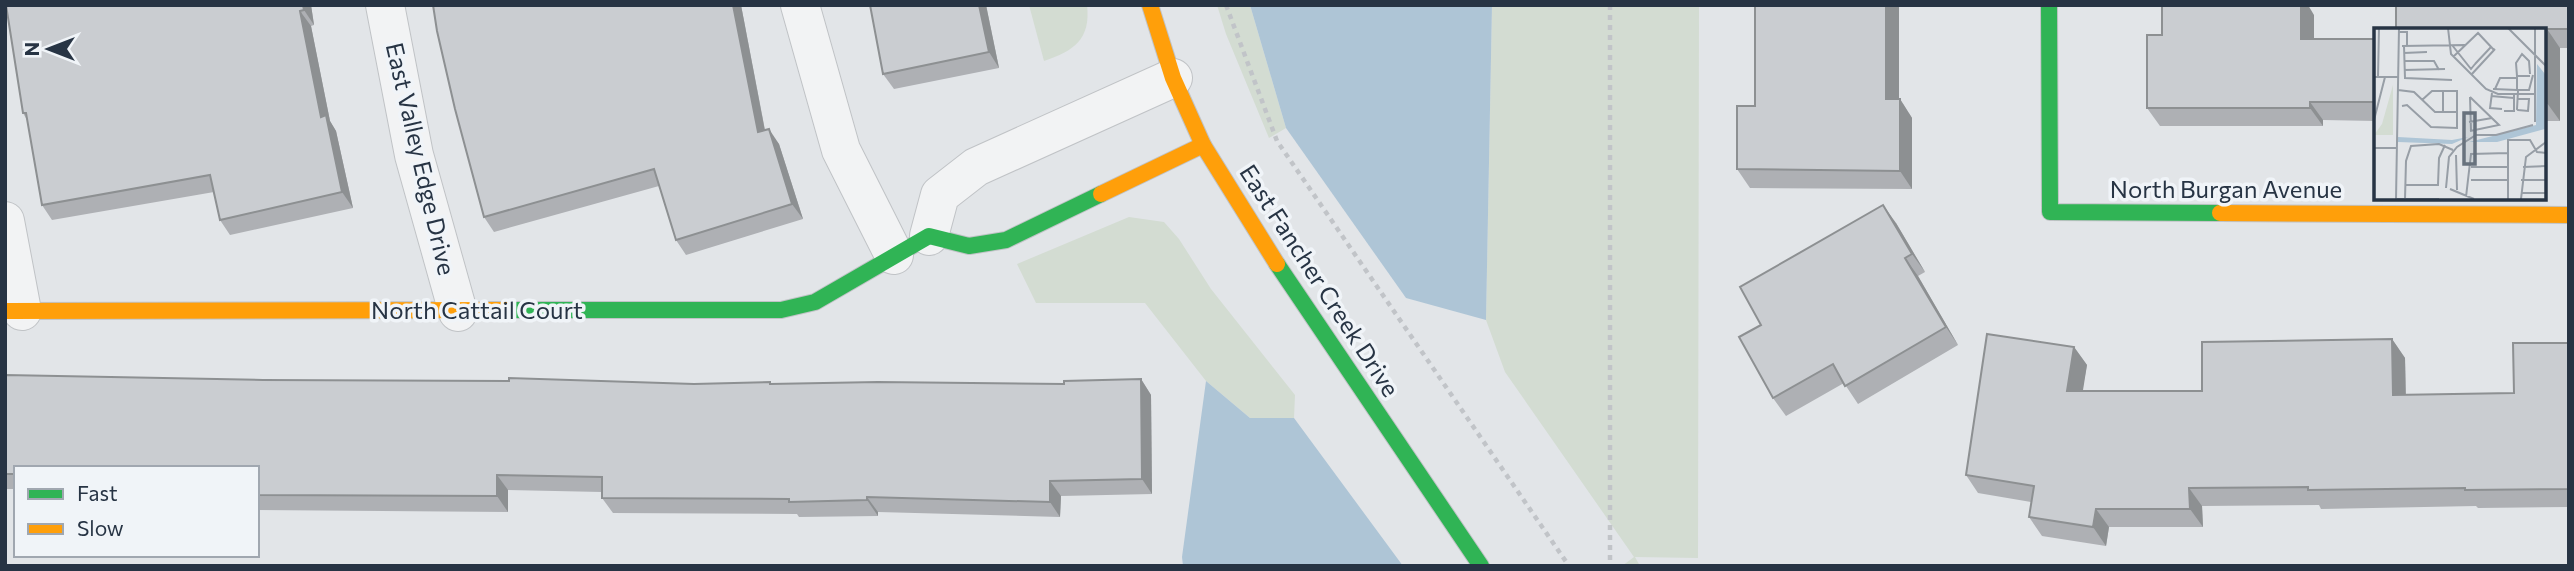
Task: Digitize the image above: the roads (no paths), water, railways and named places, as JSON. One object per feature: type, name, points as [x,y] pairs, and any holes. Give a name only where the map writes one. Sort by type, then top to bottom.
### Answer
[{"type":"street","name":"East Valley Edge Drive","points":[[385,5],[414,155],[458,312]]},
{"type":"street","points":[[800,5],[841,150],[894,255]]},
{"type":"street","name":"East Fancher Creek Drive","points":[[1150,5],[1173,78],[1203,145],[1291,286],[1481,566]]},
{"type":"street","name":"North Burgan Avenue","points":[[2049,5],[2050,212],[2569,215]]},
{"type":"street","points":[[1173,78],[976,167],[940,195],[929,236],[969,246],[1006,240],[1203,145]]},
{"type":"street","points":[[5,221],[14,311]]},
{"type":"street","name":"North Cattail Court","points":[[14,311],[781,310],[815,302],[929,236]]},
{"type":"water","points":[[1250,5],[1492,5],[1486,320],[1406,298],[1286,128]]},
{"type":"water","points":[[1206,381],[1250,418],[1294,418],[1403,566],[1183,566],[1182,557]]}]
